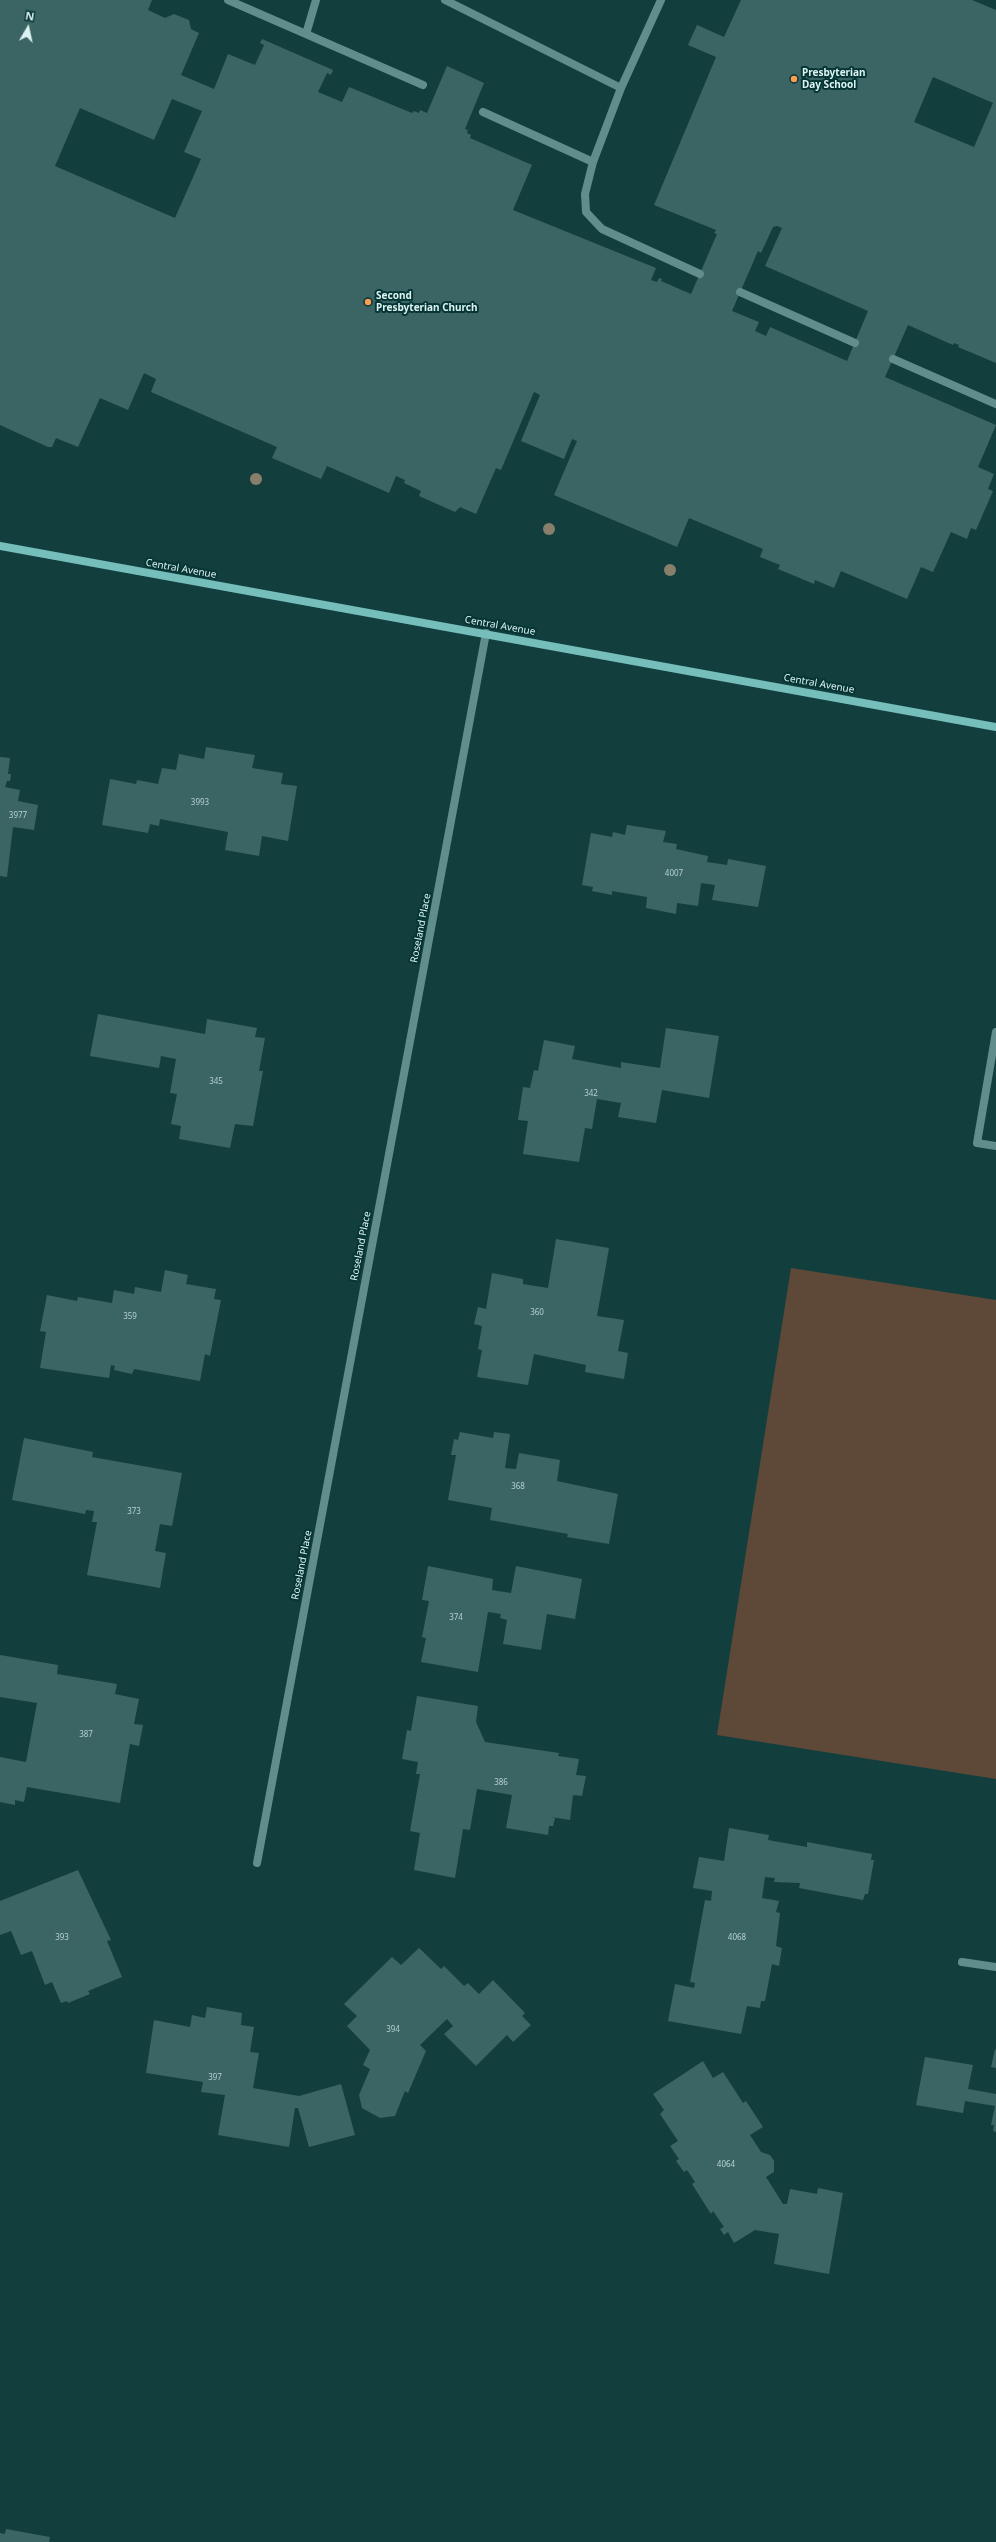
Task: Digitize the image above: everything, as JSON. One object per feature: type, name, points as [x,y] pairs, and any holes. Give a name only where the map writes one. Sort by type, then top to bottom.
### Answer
[{"type":"main road","name":"Central Avenue","points":[[0,546],[486,633],[996,727]]},
{"type":"street","points":[[228,0],[423,85]]},
{"type":"street","points":[[306,34],[316,0]]},
{"type":"street","points":[[445,0],[622,88]]},
{"type":"street","points":[[661,0],[622,88],[593,162],[585,194],[586,212],[602,229],[700,274]]},
{"type":"street","points":[[483,112],[593,162]]},
{"type":"street","points":[[740,292],[855,342]]},
{"type":"street","points":[[893,359],[996,404]]},
{"type":"street","name":"Roseland Place","points":[[257,1863],[486,633]]},
{"type":"street","points":[[996,1032],[977,1143],[996,1146]]},
{"type":"street","points":[[962,1962],[996,1967]]},
{"type":"shaded area","points":[[791,1268],[996,1300],[996,1779],[717,1735]]},
{"type":"building","name":"Second Presbyterian Church","points":[[0,0],[152,0],[148,10],[165,18],[174,14],[189,20],[191,29],[199,33],[181,75],[214,89],[228,54],[255,65],[264,45],[260,43],[262,39],[333,70],[331,75],[327,73],[318,92],[342,102],[349,87],[412,113],[414,111],[419,113],[420,110],[427,113],[447,66],[484,83],[465,129],[468,130],[467,133],[471,135],[470,138],[532,165],[513,210],[656,268],[651,280],[657,282],[659,278],[662,279],[661,281],[691,294],[717,234],[714,233],[716,230],[654,205],[716,57],[688,45],[697,25],[724,37],[741,0],[972,0],[996,10],[996,363],[958,347],[959,345],[954,343],[953,345],[908,325],[885,377],[996,425],[978,467],[994,474],[988,489],[993,491],[976,530],[971,528],[967,539],[951,532],[933,572],[921,567],[907,599],[841,571],[834,588],[815,580],[814,584],[778,569],[780,565],[760,557],[763,549],[689,518],[677,547],[554,495],[577,441],[572,439],[564,459],[521,441],[540,395],[534,392],[501,470],[496,468],[476,514],[460,507],[455,512],[419,496],[421,491],[404,483],[405,480],[396,476],[389,493],[327,466],[321,479],[272,458],[277,447],[151,392],[156,379],[144,373],[128,410],[100,398],[78,447],[56,438],[52,447],[48,447],[0,425]],"holes":[[[933,77],[993,103],[974,147],[914,122]],[[172,99],[202,111],[184,152],[201,159],[175,218],[55,166],[80,108],[154,140]],[[777,226],[782,228],[765,266],[868,311],[847,361],[770,327],[766,336],[755,331],[759,322],[732,311],[758,251],[761,253],[773,227]]]},
{"type":"building","points":[[206,747],[255,755],[252,768],[283,773],[281,784],[297,786],[288,841],[262,836],[259,856],[225,850],[228,832],[160,819],[159,826],[150,824],[148,833],[102,825],[110,779],[136,784],[137,780],[158,784],[162,768],[176,770],[179,754],[204,759]]},
{"type":"building","points":[[0,757],[10,758],[8,774],[11,774],[10,781],[7,781],[5,787],[20,790],[18,801],[38,805],[34,830],[13,827],[7,877],[0,876]]},
{"type":"building","points":[[627,825],[666,831],[663,842],[677,844],[676,849],[708,856],[707,862],[727,865],[728,859],[766,866],[758,907],[712,900],[715,885],[701,883],[698,906],[677,903],[676,914],[646,908],[647,897],[612,891],[612,895],[592,891],[593,887],[582,885],[591,833],[612,837],[613,832],[625,835]]},
{"type":"building","points":[[98,1014],[205,1034],[207,1019],[257,1028],[255,1037],[265,1038],[259,1071],[263,1071],[253,1126],[235,1124],[230,1148],[179,1139],[181,1126],[171,1124],[177,1094],[170,1093],[176,1059],[161,1056],[159,1068],[90,1056]]},
{"type":"building","points":[[666,1028],[719,1036],[709,1098],[662,1090],[656,1123],[618,1117],[621,1103],[597,1099],[592,1129],[585,1128],[579,1162],[523,1154],[528,1121],[518,1120],[523,1087],[530,1088],[534,1070],[538,1071],[544,1040],[575,1046],[572,1059],[621,1068],[621,1062],[660,1068]]},
{"type":"building","points":[[556,1239],[609,1248],[597,1316],[624,1320],[618,1351],[628,1353],[624,1379],[585,1372],[586,1365],[534,1354],[528,1385],[477,1377],[482,1350],[478,1349],[482,1326],[474,1324],[478,1307],[486,1309],[492,1273],[523,1279],[523,1284],[548,1288]]},
{"type":"building","points":[[165,1270],[188,1275],[186,1284],[216,1289],[214,1299],[221,1300],[210,1356],[205,1354],[200,1381],[134,1369],[132,1374],[114,1370],[115,1366],[111,1365],[109,1378],[40,1368],[46,1332],[40,1331],[47,1295],[77,1301],[78,1297],[112,1303],[114,1290],[134,1294],[135,1287],[161,1292]]},
{"type":"building","points":[[460,1432],[493,1438],[494,1432],[510,1434],[505,1468],[516,1469],[519,1453],[560,1460],[557,1481],[618,1494],[609,1544],[567,1537],[568,1534],[490,1520],[492,1508],[448,1500],[456,1455],[451,1455],[454,1439],[458,1440]]},
{"type":"building","points":[[24,1438],[93,1452],[92,1457],[182,1473],[172,1526],[160,1524],[155,1551],[166,1553],[160,1588],[87,1575],[97,1522],[92,1522],[94,1511],[86,1510],[85,1514],[12,1500]]},
{"type":"building","points":[[428,1566],[493,1579],[492,1590],[511,1593],[516,1566],[582,1579],[575,1619],[547,1614],[541,1650],[503,1644],[507,1620],[500,1618],[501,1614],[488,1612],[478,1672],[421,1662],[426,1638],[422,1637],[429,1601],[422,1600]]},
{"type":"building","points":[[0,1655],[58,1665],[57,1674],[117,1684],[115,1694],[139,1699],[134,1724],[143,1725],[139,1746],[130,1744],[120,1803],[27,1787],[24,1802],[15,1800],[15,1805],[0,1802],[0,1757],[26,1762],[37,1703],[0,1697]]},
{"type":"building","points":[[417,1696],[478,1706],[476,1722],[485,1742],[559,1753],[558,1756],[579,1759],[576,1775],[586,1776],[582,1796],[573,1795],[570,1820],[551,1817],[555,1818],[553,1826],[549,1826],[548,1835],[506,1828],[512,1795],[477,1789],[470,1830],[463,1829],[455,1878],[414,1870],[420,1833],[410,1831],[420,1774],[416,1774],[418,1762],[402,1759],[407,1730],[411,1731]]},
{"type":"building","points":[[729,1828],[769,1835],[768,1840],[807,1847],[807,1842],[872,1854],[871,1860],[874,1860],[868,1894],[865,1894],[863,1900],[799,1888],[800,1883],[774,1882],[775,1878],[765,1877],[762,1898],[779,1901],[776,1912],[780,1913],[776,1946],[782,1948],[779,1966],[772,1964],[765,2001],[761,2001],[760,2008],[747,2006],[741,2034],[668,2021],[675,1984],[694,1988],[695,1983],[690,1982],[705,1900],[711,1901],[712,1891],[693,1888],[699,1857],[724,1861]]},
{"type":"building","points":[[78,1870],[111,1940],[107,1941],[122,1977],[88,1991],[90,1994],[68,2003],[67,2001],[61,2003],[52,1982],[45,1985],[32,1951],[21,1955],[11,1931],[0,1935],[0,1901]]},
{"type":"building","points":[[419,1948],[441,1969],[444,1966],[464,1986],[468,1983],[479,1994],[493,1980],[525,2013],[522,2016],[531,2025],[513,2042],[507,2035],[476,2066],[444,2034],[453,2026],[447,2019],[420,2045],[426,2051],[408,2093],[405,2091],[395,2116],[380,2118],[362,2108],[359,2095],[370,2069],[363,2065],[370,2050],[347,2026],[357,2016],[344,2004],[392,1957],[401,1965]]},
{"type":"building","points":[[207,2007],[242,2013],[241,2025],[254,2027],[250,2052],[259,2053],[253,2088],[299,2096],[341,2084],[355,2135],[309,2147],[298,2108],[295,2108],[289,2147],[218,2135],[225,2095],[201,2092],[203,2082],[146,2073],[154,2020],[190,2027],[192,2015],[205,2018]]},
{"type":"building","points":[[995,2049],[996,2050],[996,2068],[991,2067]]},
{"type":"building","points":[[925,2057],[973,2065],[968,2089],[996,2094],[996,2132],[993,2131],[994,2125],[991,2125],[995,2106],[965,2101],[963,2113],[916,2105]]},
{"type":"building","points":[[703,2061],[713,2078],[723,2072],[743,2103],[746,2101],[763,2127],[750,2135],[761,2152],[770,2155],[774,2161],[774,2172],[766,2177],[783,2204],[787,2204],[790,2189],[817,2194],[818,2188],[843,2193],[829,2274],[774,2264],[779,2234],[755,2230],[734,2243],[728,2232],[724,2235],[720,2229],[724,2227],[713,2211],[711,2214],[692,2184],[695,2182],[687,2170],[684,2172],[676,2161],[679,2159],[670,2146],[678,2141],[660,2114],[664,2110],[653,2094]]},
{"type":"building","points":[[6,2529],[50,2537],[49,2542],[0,2542],[0,2533],[5,2534]]},
{"type":"place","name":"Presbyterian Day School","points":[[794,79]]},
{"type":"place","name":"Second Presbyterian Church","points":[[368,302]]}]
